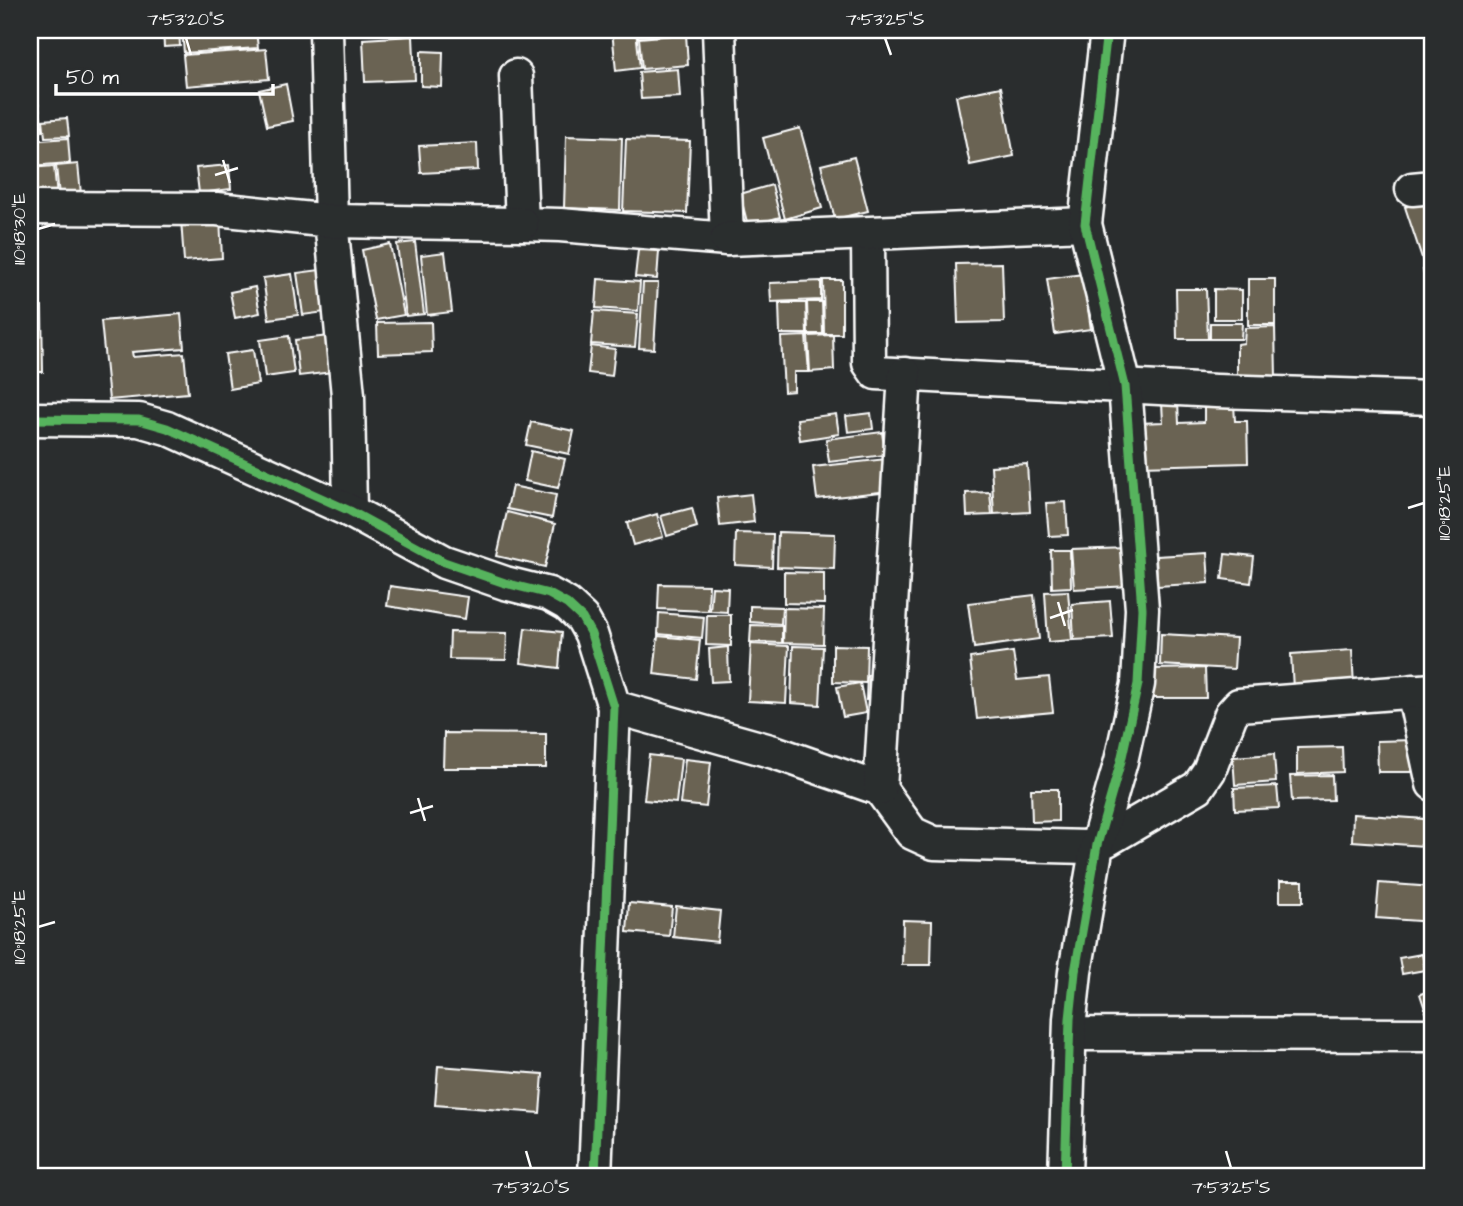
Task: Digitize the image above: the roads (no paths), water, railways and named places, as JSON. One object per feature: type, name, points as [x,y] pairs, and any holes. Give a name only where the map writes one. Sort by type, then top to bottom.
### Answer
[{"type":"street","points":[[326,30],[331,221],[348,396],[350,511]]},
{"type":"street","points":[[719,30],[727,239]]},
{"type":"street","points":[[1065,1176],[1075,972],[1097,845],[1121,761],[1138,684],[1142,609],[1125,386],[1085,224],[1107,30]]},
{"type":"street","points":[[516,76],[522,224]]},
{"type":"street","points":[[30,208],[217,209],[331,221],[560,225],[727,239],[1085,224]]},
{"type":"street","points":[[868,233],[869,363],[876,373],[1433,398]]},
{"type":"street","points":[[880,789],[905,374]]},
{"type":"street","points":[[30,419],[139,421],[167,428],[350,511],[444,562],[505,583],[549,594],[567,604],[582,618],[591,634],[614,707],[595,1176]]},
{"type":"street","points":[[614,707],[774,752],[880,789],[912,833],[934,843],[1088,847],[1097,845],[1198,786],[1209,771],[1231,714],[1239,705],[1423,691],[1433,784]]},
{"type":"street","points":[[1071,1031],[1076,1034],[1433,1035]]}]
